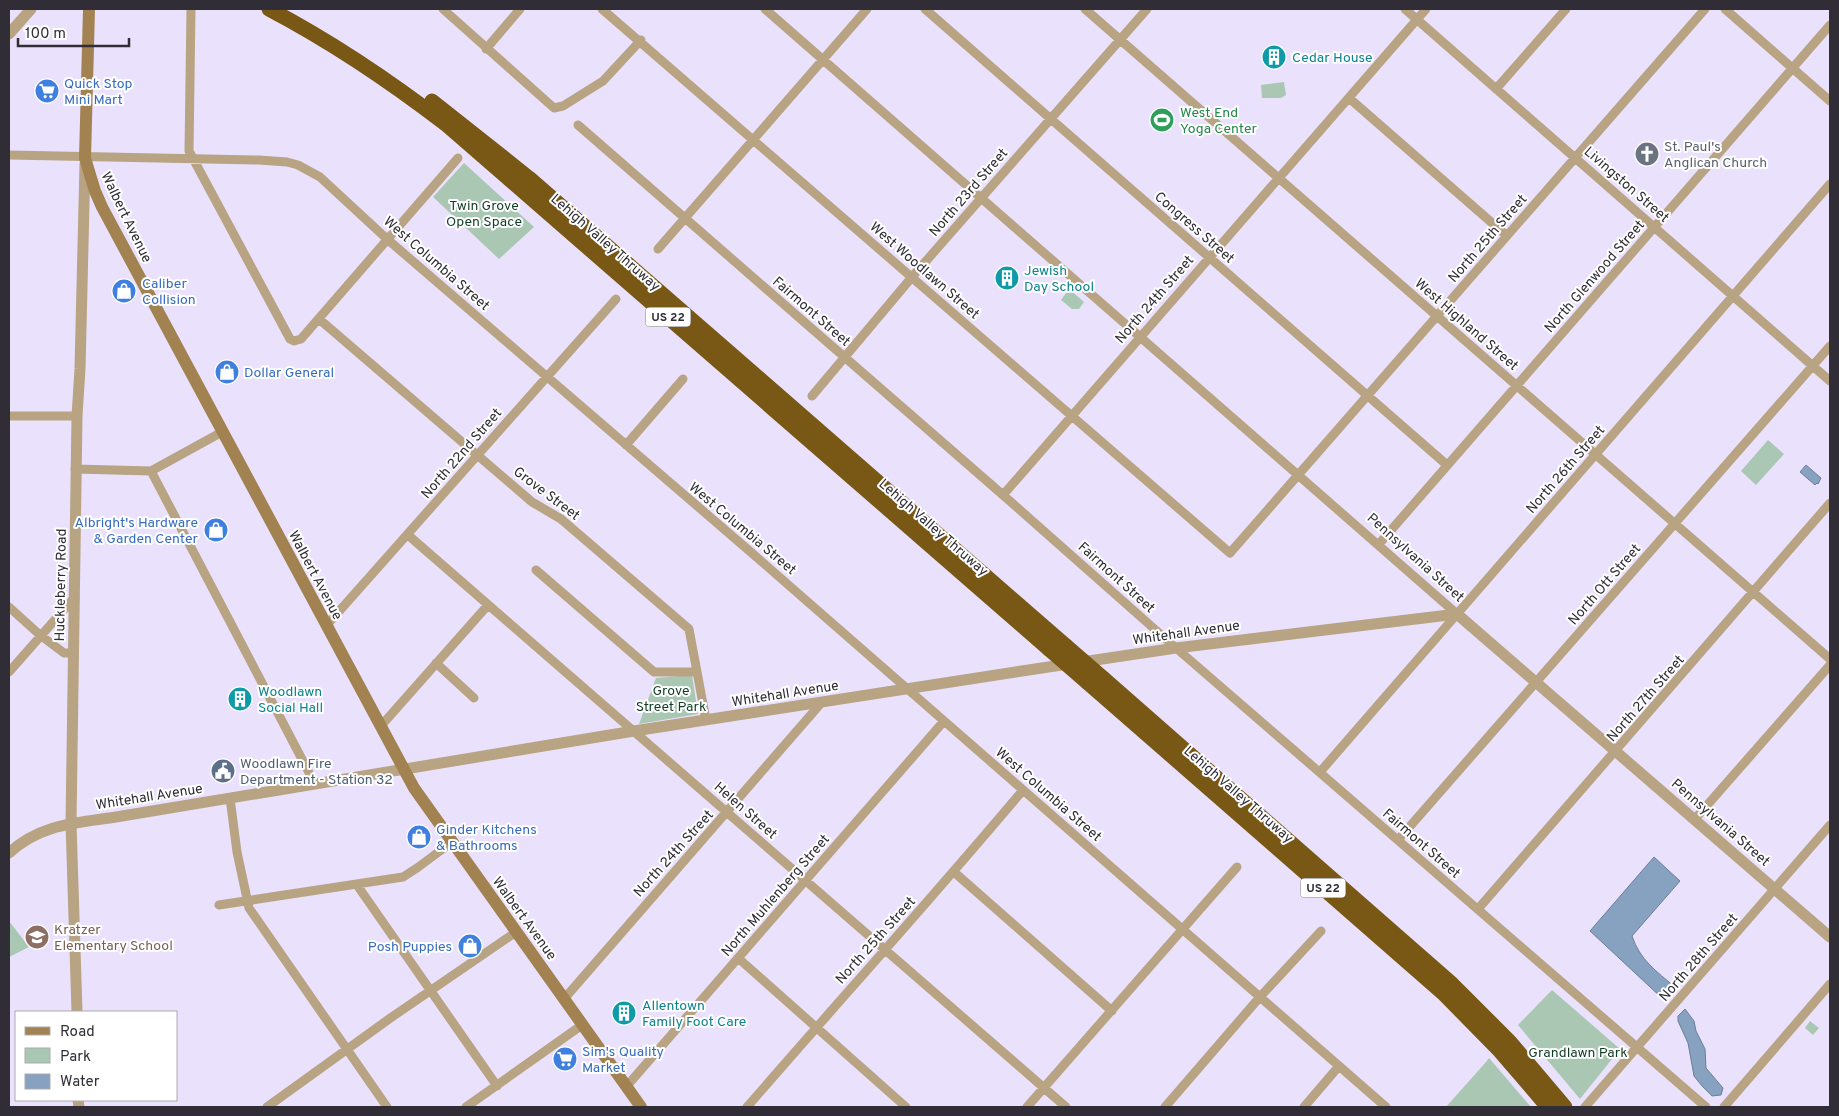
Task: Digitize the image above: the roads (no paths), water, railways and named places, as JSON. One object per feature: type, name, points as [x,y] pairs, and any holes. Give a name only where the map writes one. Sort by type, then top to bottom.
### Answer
[{"type":"highway","name":"Lehigh Valley Thruway","points":[[269,9],[350,56],[447,125],[1443,993],[1558,1106]]},
{"type":"highway","name":"Lehigh Valley Thruway","points":[[290,9],[389,70],[488,144],[1452,984],[1510,1042],[1558,1106]]},
{"type":"main road","name":"Walbert Avenue","points":[[89,9],[85,158],[102,207],[403,770],[452,842],[641,1107]]},
{"type":"street","points":[[9,34],[31,9]]},
{"type":"street","points":[[191,9],[189,151],[290,339],[297,341],[302,338],[458,158]]},
{"type":"street","points":[[442,9],[552,106],[557,108],[603,81],[640,40]]},
{"type":"street","points":[[486,49],[520,9]]},
{"type":"street","name":"West Woodlawn Street","points":[[602,9],[1230,553]]},
{"type":"street","name":"Pennsylvania Street","points":[[765,9],[1457,614],[1830,937]]},
{"type":"street","points":[[658,249],[867,9]]},
{"type":"street","name":"Congress Street","points":[[925,9],[1447,465]]},
{"type":"street","name":"West Highland Street","points":[[1085,9],[1676,522],[1830,659]]},
{"type":"street","name":"North 23rd Street","points":[[812,396],[912,277],[1147,9]]},
{"type":"street","name":"Livingston Street","points":[[1405,9],[1830,381]]},
{"type":"street","name":"North 24th Street","points":[[1003,495],[1426,9]]},
{"type":"street","points":[[1496,89],[1566,9]]},
{"type":"street","name":"North 25th Street","points":[[1230,553],[1705,9]]},
{"type":"street","points":[[1725,9],[1830,101]]},
{"type":"street","name":"North Glenwood Street","points":[[1379,544],[1830,26]]},
{"type":"street","points":[[1348,98],[1507,236]]},
{"type":"street","name":"Fairmont Street","points":[[578,125],[1176,648],[1706,1107]]},
{"type":"street","name":"West Columbia Street","points":[[9,155],[259,160],[287,162],[298,165],[320,177],[386,239],[908,689],[1259,998],[1386,1107]]},
{"type":"street","name":"Huckleberry Road","points":[[77,1011],[71,823],[76,416],[80,369],[85,158]]},
{"type":"street","name":"North 26th Street","points":[[1320,772],[1830,184]]},
{"type":"street","name":"North 22nd Street","points":[[326,626],[616,299]]},
{"type":"street","name":"Grove Street","points":[[319,319],[532,502],[561,519],[689,629],[706,720]]},
{"type":"street","name":"North Ott Street","points":[[1398,840],[1830,346]]},
{"type":"street","points":[[626,445],[683,379]]},
{"type":"street","points":[[9,416],[76,416]]},
{"type":"street","points":[[76,469],[151,471],[222,432]]},
{"type":"street","points":[[151,471],[315,784]]},
{"type":"street","name":"North 27th Street","points":[[1478,909],[1617,751],[1830,503]]},
{"type":"street","name":"Helen Street","points":[[408,535],[1066,1107]]},
{"type":"street","points":[[536,570],[654,672],[697,672]]},
{"type":"street","points":[[9,672],[75,597]]},
{"type":"street","points":[[380,727],[488,605]]},
{"type":"street","points":[[9,607],[40,635],[64,653],[74,653]]},
{"type":"street","name":"Whitehall Avenue","points":[[9,853],[18,844],[36,833],[71,823],[634,731],[1176,648],[1457,614]]},
{"type":"street","points":[[436,663],[474,698]]},
{"type":"street","points":[[1696,819],[1830,665]]},
{"type":"street","name":"North 24th Street","points":[[564,999],[639,910],[728,812],[822,702]]},
{"type":"street","name":"North Muhlenberg Street","points":[[626,1087],[944,721]]},
{"type":"street","name":"North 25th Street","points":[[747,1107],[885,948],[954,872],[1023,790]]},
{"type":"street","points":[[230,798],[246,901],[252,914],[387,1107]]},
{"type":"street","name":"North 28th Street","points":[[1585,1107],[1830,825]]},
{"type":"street","points":[[218,905],[403,877],[452,842]]},
{"type":"street","points":[[1027,1107],[1237,867]]},
{"type":"street","points":[[954,872],[1112,1011]]},
{"type":"street","points":[[357,884],[497,1086]]},
{"type":"street","points":[[1165,1107],[1259,998],[1321,931]]},
{"type":"street","points":[[267,1107],[516,932]]},
{"type":"street","points":[[738,958],[906,1107]]},
{"type":"street","points":[[1724,1107],[1830,984]]},
{"type":"street","points":[[466,1107],[582,1025]]},
{"type":"street","points":[[1304,1107],[1339,1066]]},
{"type":"water","points":[[1806,465],[1821,478],[1818,484],[1815,485],[1800,472]]},
{"type":"water","points":[[1654,857],[1680,881],[1632,936],[1639,952],[1644,958],[1675,987],[1664,1000],[1590,931]]},
{"type":"water","points":[[1685,1009],[1694,1021],[1696,1031],[1705,1049],[1706,1068],[1723,1088],[1721,1095],[1712,1096],[1694,1076],[1688,1043],[1678,1021],[1678,1016]]},
{"type":"place","name":"Cedar House","points":[[1274,57]]},
{"type":"place","name":"Quick Stop Mini Mart","points":[[47,91]]},
{"type":"place","name":"West End Yoga Center","points":[[1162,120]]},
{"type":"place","name":"St. Paul's Anglican Church","points":[[1647,154]]},
{"type":"place","name":"Jewish Day School","points":[[1007,278]]},
{"type":"place","name":"Caliber Collision","points":[[124,291]]},
{"type":"place","name":"Dollar General","points":[[227,372]]},
{"type":"place","name":"Albright's Hardware & Garden Center","points":[[216,530]]},
{"type":"place","name":"Woodlawn Social Hall","points":[[240,699]]},
{"type":"place","name":"Woodlawn Fire Department - Station 32","points":[[223,771]]},
{"type":"place","name":"Ginder Kitchens & Bathrooms","points":[[419,837]]},
{"type":"place","name":"Kratzer Elementary School","points":[[37,937]]},
{"type":"place","name":"Posh Puppies","points":[[470,946]]},
{"type":"place","name":"Allentown Family Foot Care","points":[[624,1013]]},
{"type":"place","name":"Sim's Quality Market","points":[[565,1059]]},
{"type":"park label","name":"Twin Grove Open Space","points":[[484,214]]},
{"type":"park label","name":"Grove Street Park","points":[[671,698]]},
{"type":"park label","name":"Grandlawn Park","points":[[1578,1052]]}]
